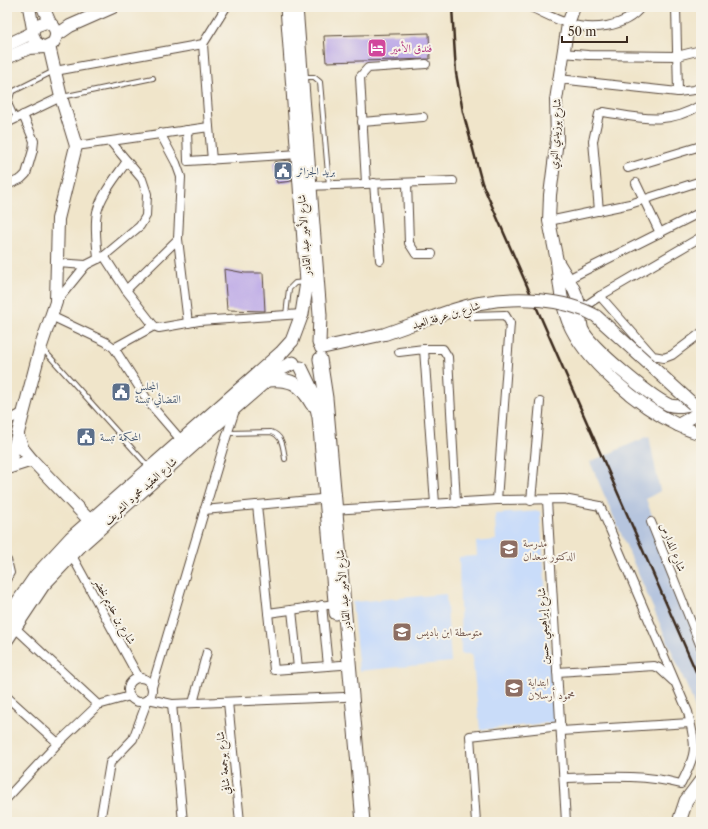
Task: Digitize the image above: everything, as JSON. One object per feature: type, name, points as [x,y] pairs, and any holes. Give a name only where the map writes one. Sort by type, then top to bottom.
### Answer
[{"type":"main road","name":"شارع الأمير عبد القادر","points":[[287,7],[299,154],[305,186],[320,315],[320,350],[326,398],[331,504],[329,605],[334,666],[344,697],[354,822]]},
{"type":"main road","name":"شارع الأمير عبد القادر","points":[[291,342],[302,314],[307,282],[302,77],[296,7]]},
{"type":"main road","points":[[306,334],[316,338],[320,350],[312,367],[297,366],[288,357],[287,351],[295,337],[306,334]]},
{"type":"main road","name":"شارع العقيد محمود الشريف","points":[[7,639],[11,618],[43,566],[90,521],[291,342]]},
{"type":"main road","name":"شارع العقيد محمود الشريف","points":[[11,618],[71,554],[238,404],[285,366],[297,366]]},
{"type":"main road","name":"شارع الأمير عبد القادر","points":[[297,366],[314,395],[319,417],[331,504],[363,822]]},
{"type":"main road","points":[[267,380],[285,380],[296,384],[304,391],[319,417]]},
{"type":"main road","points":[[679,822],[686,801],[701,781]]},
{"type":"street","points":[[29,7],[35,42],[46,46]]},
{"type":"street","points":[[7,58],[29,48],[46,46],[53,43],[53,28],[42,7]]},
{"type":"street","points":[[7,45],[32,31],[42,22],[53,28],[70,26],[113,7]]},
{"type":"street","points":[[212,160],[203,44],[226,7]]},
{"type":"street","points":[[530,7],[568,24],[602,27],[620,24],[641,7]]},
{"type":"street","name":"شارع بوزيدي النوي","points":[[574,7],[568,24],[562,53],[556,100],[557,140],[550,195],[549,221],[562,300],[569,322],[582,345],[615,380],[637,399],[678,426],[701,434]]},
{"type":"street","points":[[676,7],[678,92]]},
{"type":"street","points":[[55,71],[203,44]]},
{"type":"street","points":[[8,465],[18,436],[41,346],[56,302],[58,219],[76,146],[61,97],[55,71],[46,46]]},
{"type":"street","points":[[562,53],[588,56],[677,56],[701,50]]},
{"type":"street","points":[[380,260],[362,122],[360,76],[362,72],[368,68],[426,64]]},
{"type":"street","points":[[559,79],[678,92],[694,90],[701,87]]},
{"type":"street","points":[[7,123],[61,97]]},
{"type":"street","points":[[599,212],[593,141],[599,114],[604,112],[651,120],[686,114],[701,106]]},
{"type":"street","points":[[362,122],[423,116]]},
{"type":"street","points":[[7,185],[21,179],[26,174],[34,150],[34,141],[20,117]]},
{"type":"street","points":[[76,146],[210,127]]},
{"type":"street","points":[[187,130],[188,161]]},
{"type":"street","points":[[160,133],[176,163],[180,177],[181,194],[178,239],[188,323]]},
{"type":"street","points":[[56,302],[86,265],[101,257],[140,226],[146,216],[146,186],[111,142]]},
{"type":"street","points":[[628,168],[701,146]]},
{"type":"street","points":[[176,163],[299,154]]},
{"type":"street","points":[[127,161],[102,198],[96,227],[101,257],[154,326]]},
{"type":"street","points":[[305,186],[453,181]]},
{"type":"street","points":[[549,221],[599,212],[643,200],[701,181]]},
{"type":"street","points":[[407,183],[409,243],[416,254],[432,254]]},
{"type":"street","points":[[636,183],[660,233]]},
{"type":"street","points":[[568,279],[701,212]]},
{"type":"street","points":[[569,322],[579,310],[600,296],[701,237]]},
{"type":"street","points":[[126,290],[178,239]]},
{"type":"street","name":"شارع بوزيدي النوي","points":[[556,261],[576,294],[582,329],[587,336],[636,384],[670,405],[698,408]]},
{"type":"street","points":[[57,263],[86,265]]},
{"type":"street","points":[[600,296],[653,356],[664,358],[672,355],[701,333]]},
{"type":"street","name":"شارع بن عرفة العيد","points":[[320,350],[385,334],[480,303],[547,300],[566,303],[582,308],[596,316],[698,408]]},
{"type":"street","points":[[114,348],[154,326],[164,328],[188,323],[302,314]]},
{"type":"street","points":[[51,316],[106,342],[114,348],[150,404],[181,440]]},
{"type":"street","points":[[472,316],[505,316],[508,318],[510,323],[497,500]]},
{"type":"street","points":[[399,352],[424,349],[443,349],[448,357],[456,503]]},
{"type":"street","points":[[424,349],[435,504]]},
{"type":"street","points":[[531,501],[540,402]]},
{"type":"street","points":[[100,822],[110,763],[133,739],[148,699],[152,694],[152,687],[204,510],[227,433],[238,404]]},
{"type":"street","points":[[678,426],[692,417],[698,408]]},
{"type":"street","points":[[7,421],[24,412]]},
{"type":"street","points":[[18,436],[23,449],[32,460],[90,521]]},
{"type":"street","points":[[8,465],[32,460]]},
{"type":"street","points":[[204,510],[257,505],[435,504],[497,500],[531,501],[564,499],[600,506],[688,712],[695,744],[693,760],[682,784],[647,777],[564,778]]},
{"type":"street","name":"شارع إبراهيمي حسين","points":[[547,500],[566,822]]},
{"type":"street","points":[[257,505],[274,670],[334,666]]},
{"type":"street","name":"شارع المدارس","points":[[651,522],[701,647]]},
{"type":"street","name":"شارع بن خديم لخضر","points":[[71,554],[139,678]]},
{"type":"street","points":[[268,613],[329,605]]},
{"type":"street","points":[[292,610],[298,668]]},
{"type":"street","points":[[11,618],[98,704]]},
{"type":"street","points":[[193,702],[207,652]]},
{"type":"street","points":[[557,672],[654,666],[659,668],[675,683]]},
{"type":"street","points":[[152,687],[146,679],[139,678],[129,684],[130,696],[140,702],[148,699],[172,704],[344,697]]},
{"type":"street","points":[[7,798],[58,743],[98,704],[130,696]]},
{"type":"street","points":[[7,697],[58,743]]},
{"type":"street","name":"شارع بوجمعة شافي","points":[[228,702],[240,822]]},
{"type":"street","points":[[172,704],[183,822]]},
{"type":"street","points":[[476,822],[470,736],[561,729],[690,723]]},
{"type":"lane","points":[[20,117],[9,103],[12,92],[55,71]]},
{"type":"lane","points":[[302,77],[314,77],[320,82],[329,185]]},
{"type":"lane","points":[[61,97],[154,78]]},
{"type":"lane","points":[[286,315],[289,289],[295,283],[307,282]]},
{"type":"lane","points":[[41,346],[150,468]]},
{"type":"lane","points":[[227,433],[271,432],[277,434],[281,438],[285,459]]},
{"type":"lane","points":[[7,582],[12,573],[9,560]]},
{"type":"shaded area","points":[[649,436],[660,491],[646,499],[701,650],[701,728],[691,696],[590,462]]},
{"type":"shaded area","name":"ابتداية محمود أرسلان","points":[[540,511],[555,722],[480,730],[472,654],[461,654],[459,557],[477,556],[476,542],[496,540],[495,514]]},
{"type":"shaded area","name":"متوسطة ابن باديس","points":[[446,594],[451,662],[359,671],[352,602]]},
{"type":"building","name":"فندق الأمير","points":[[429,33],[430,59],[326,62],[324,36]]},
{"type":"building","name":"بريد الجزائر","points":[[290,160],[292,181],[277,183],[274,162]]},
{"type":"building","points":[[224,269],[245,273],[263,273],[265,311],[227,310]]},
{"type":"railway","points":[[452,7],[456,73],[463,112],[482,183],[701,683]]},
{"type":"place","name":"فندق الأمير","points":[[377,48]]},
{"type":"place","name":"بريد الجزائر","points":[[283,171]]},
{"type":"place","name":"المجلس القضائي تبسة","points":[[121,392]]},
{"type":"place","name":"المحكمة تبسة","points":[[86,437]]},
{"type":"place","name":"مدرسة الدكتور سعدان","points":[[509,549]]},
{"type":"place","name":"متوسطة ابن باديس","points":[[402,632]]},
{"type":"place","name":"ابتداية محمود أرسلان","points":[[514,688]]}]
